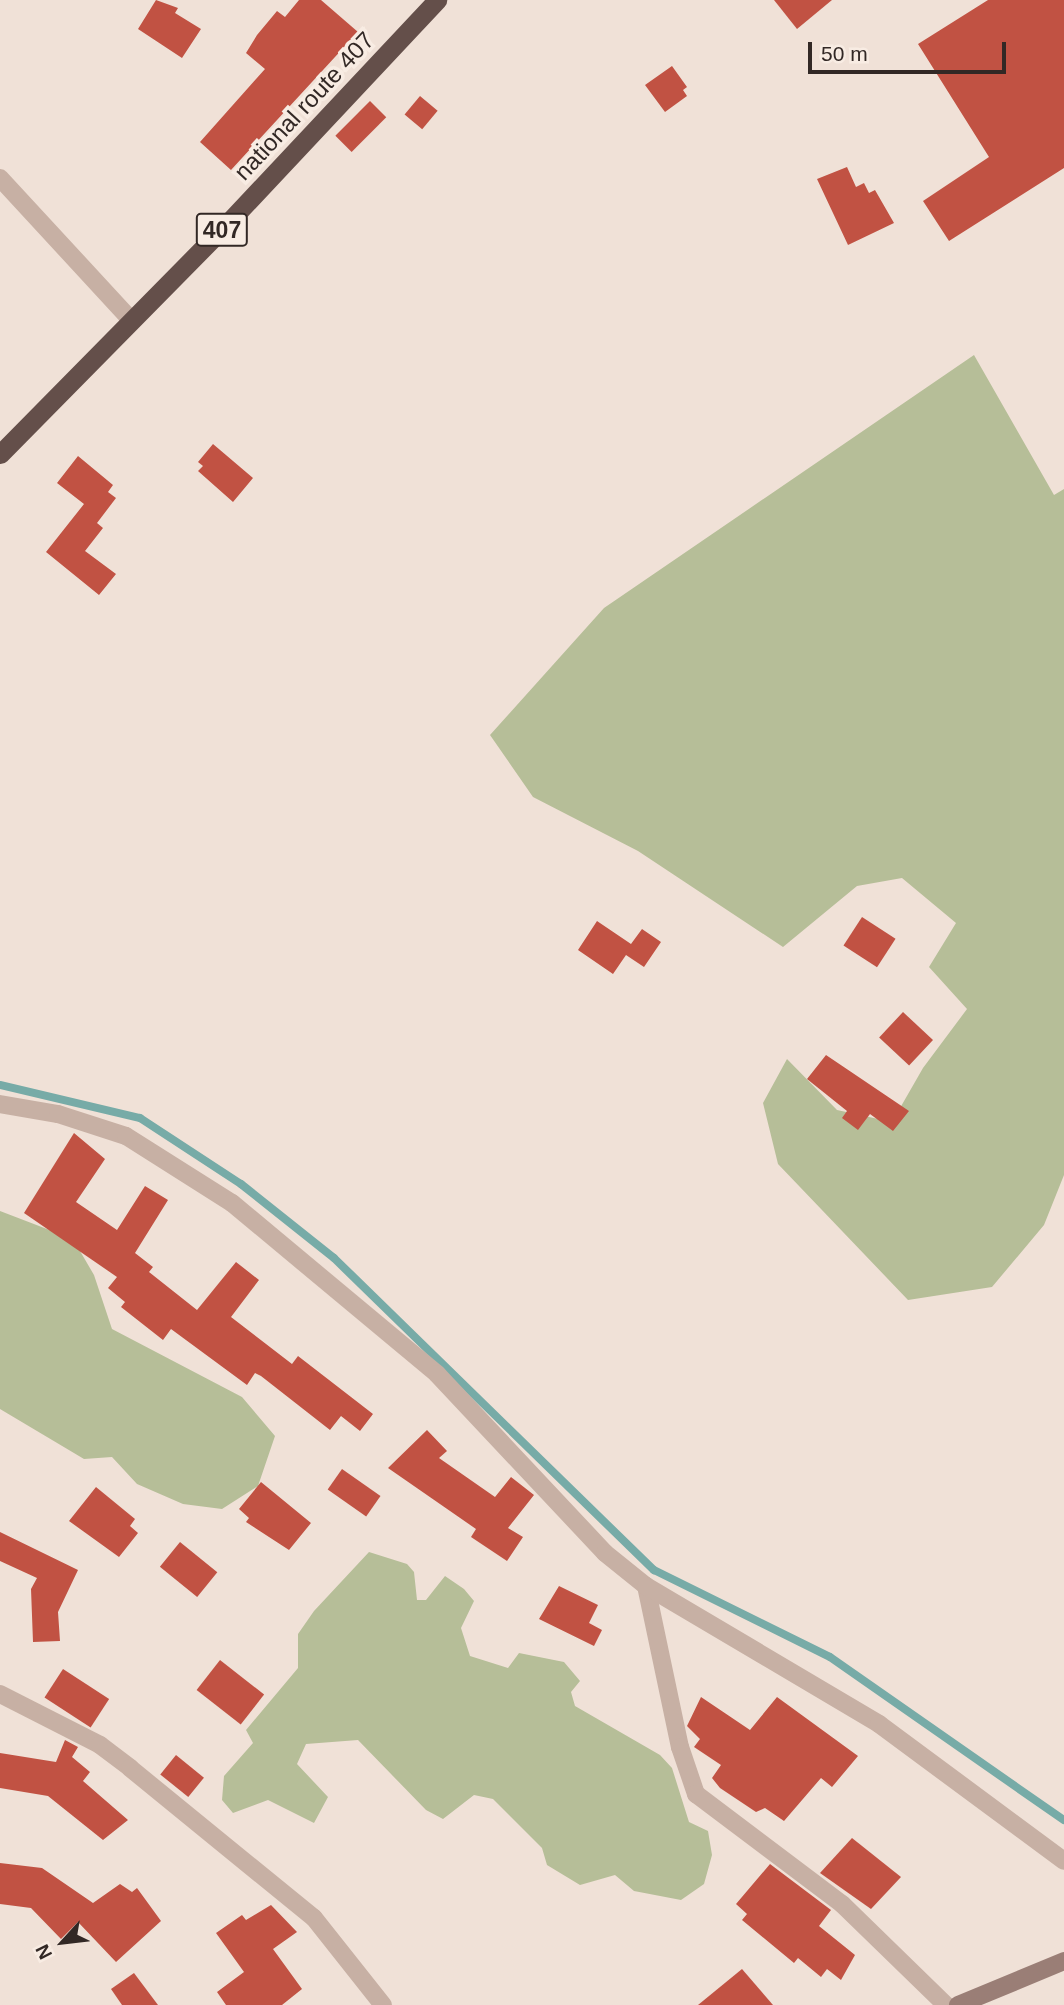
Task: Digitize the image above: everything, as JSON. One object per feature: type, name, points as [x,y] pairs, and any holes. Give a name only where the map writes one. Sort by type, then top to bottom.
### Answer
[{"type":"highway","name":"national route 407","points":[[0,454],[437,0]]},
{"type":"main road","points":[[959,2005],[1064,1961]]},
{"type":"street","points":[[0,178],[131,320]]},
{"type":"street","points":[[0,1104],[58,1114],[126,1136],[232,1203],[436,1374],[605,1553],[646,1586],[879,1724],[1064,1861]]},
{"type":"street","points":[[646,1586],[680,1747],[696,1794],[842,1904],[946,2005]]},
{"type":"street","points":[[0,1694],[100,1745],[131,1768],[314,1918],[383,2005]]},
{"type":"green space","points":[[974,355],[1054,495],[1064,489],[1064,1175],[1044,1225],[992,1287],[908,1300],[778,1164],[763,1103],[787,1059],[837,1110],[892,1122],[923,1068],[967,1009],[929,967],[956,923],[902,878],[857,886],[783,947],[638,851],[533,797],[490,735],[604,608]]},
{"type":"green space","points":[[0,1211],[73,1239],[94,1275],[112,1329],[242,1397],[275,1436],[258,1486],[222,1509],[183,1504],[137,1484],[112,1457],[84,1459],[0,1409]]},
{"type":"green space","points":[[369,1552],[407,1564],[414,1572],[417,1600],[426,1600],[445,1576],[464,1589],[474,1601],[461,1628],[470,1656],[508,1668],[519,1653],[564,1662],[580,1681],[571,1692],[575,1706],[660,1755],[672,1768],[689,1822],[708,1831],[712,1855],[704,1884],[681,1900],[634,1891],[615,1875],[580,1885],[547,1865],[542,1848],[493,1799],[474,1795],[443,1819],[426,1810],[358,1740],[306,1744],[297,1764],[328,1797],[314,1823],[268,1800],[233,1813],[222,1800],[224,1776],[253,1743],[246,1730],[298,1668],[298,1634],[314,1611]]},
{"type":"building","points":[[156,0],[178,8],[175,13],[201,29],[182,58],[138,29]]},
{"type":"building","points":[[299,0],[321,0],[358,32],[231,170],[200,142],[265,69],[246,53],[257,35],[277,11],[285,17]]},
{"type":"building","points":[[774,0],[832,0],[797,29]]},
{"type":"building","points":[[988,0],[1064,0],[1064,168],[949,241],[923,201],[989,157],[918,44]]},
{"type":"building","points":[[672,66],[687,87],[683,90],[687,96],[665,112],[645,85]]},
{"type":"building","points":[[420,96],[438,111],[422,129],[405,114]]},
{"type":"building","points":[[370,101],[386,117],[352,152],[335,136]]},
{"type":"building","points":[[847,167],[856,187],[864,183],[869,193],[875,190],[894,223],[848,245],[817,179]]},
{"type":"building","points":[[213,444],[253,478],[233,502],[198,471],[203,466],[198,462]]},
{"type":"building","points":[[78,456],[113,485],[108,492],[116,498],[97,523],[103,528],[85,551],[116,574],[99,595],[46,552],[84,504],[57,483]]},
{"type":"building","points":[[862,917],[896,939],[877,967],[843,946]]},
{"type":"building","points":[[597,921],[631,944],[642,929],[661,942],[644,967],[626,955],[613,974],[578,950]]},
{"type":"building","points":[[903,1012],[933,1040],[909,1066],[879,1038]]},
{"type":"building","points":[[826,1055],[909,1111],[893,1131],[870,1114],[858,1130],[842,1118],[847,1111],[807,1079]]},
{"type":"building","points":[[74,1133],[105,1159],[76,1202],[117,1230],[145,1186],[168,1200],[135,1253],[153,1267],[149,1272],[197,1310],[236,1262],[259,1280],[231,1317],[292,1364],[298,1356],[373,1414],[360,1431],[341,1416],[330,1430],[261,1376],[255,1373],[247,1385],[171,1329],[163,1340],[121,1307],[125,1302],[108,1288],[117,1277],[24,1213]]},
{"type":"building","points":[[427,1430],[447,1451],[439,1458],[495,1497],[511,1477],[534,1495],[508,1528],[523,1537],[507,1561],[471,1537],[476,1529],[388,1468]]},
{"type":"building","points":[[342,1469],[381,1496],[366,1516],[328,1489]]},
{"type":"building","points":[[261,1482],[311,1523],[289,1550],[246,1522],[249,1518],[239,1509]]},
{"type":"building","points":[[96,1487],[135,1519],[130,1526],[138,1533],[119,1557],[69,1521]]},
{"type":"building","points":[[0,1532],[78,1570],[58,1612],[60,1641],[33,1642],[31,1589],[37,1578],[0,1561]]},
{"type":"building","points":[[180,1542],[217,1572],[197,1597],[160,1567]]},
{"type":"building","points":[[559,1586],[598,1605],[589,1623],[602,1630],[594,1646],[539,1619]]},
{"type":"building","points":[[220,1660],[264,1694],[241,1724],[197,1690]]},
{"type":"building","points":[[63,1669],[109,1699],[91,1727],[44,1698]]},
{"type":"building","points":[[701,1697],[750,1730],[777,1697],[858,1756],[832,1787],[821,1778],[784,1821],[765,1808],[756,1812],[720,1788],[712,1778],[721,1765],[694,1747],[700,1739],[687,1726]]},
{"type":"building","points":[[65,1740],[78,1747],[72,1757],[90,1772],[83,1781],[128,1820],[103,1840],[48,1796],[0,1788],[0,1753],[56,1762]]},
{"type":"building","points":[[176,1755],[204,1778],[188,1797],[160,1774]]},
{"type":"building","points":[[852,1838],[901,1877],[871,1909],[820,1873]]},
{"type":"building","points":[[0,1863],[42,1868],[93,1903],[120,1884],[132,1892],[137,1888],[161,1921],[116,1962],[78,1922],[61,1939],[31,1908],[0,1904]]},
{"type":"building","points":[[770,1864],[831,1910],[819,1926],[855,1955],[841,1980],[827,1969],[821,1977],[798,1958],[794,1963],[742,1920],[747,1914],[736,1904]]},
{"type":"building","points":[[271,1905],[297,1932],[273,1949],[302,1989],[282,2005],[226,2005],[217,1992],[244,1972],[216,1933],[242,1915],[246,1920]]},
{"type":"building","points":[[742,1969],[773,2005],[698,2005]]},
{"type":"building","points":[[134,1973],[158,2005],[122,2005],[111,1989]]},
{"type":"waterway","points":[[0,1085],[140,1118],[241,1184],[334,1258],[654,1570],[830,1657],[1064,1820]]}]
